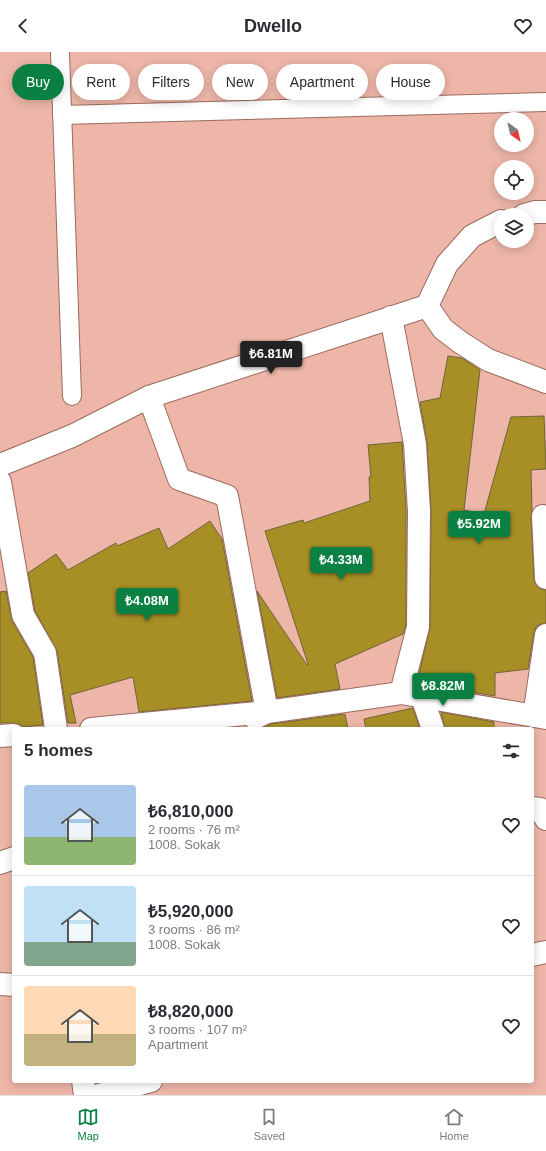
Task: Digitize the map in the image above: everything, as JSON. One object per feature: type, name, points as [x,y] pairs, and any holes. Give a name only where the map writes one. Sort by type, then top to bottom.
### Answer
[{"type":"street","points":[[534,212],[546,212]]},
{"type":"street","points":[[0,465],[72,436],[149,397],[427,306],[447,264],[472,236],[494,225]]},
{"type":"street","points":[[427,306],[443,329],[488,360],[546,382]]},
{"type":"street","points":[[390,317],[415,444],[419,511],[418,627],[400,693]]},
{"type":"street","points":[[149,397],[179,479],[227,496],[267,712]]},
{"type":"street","points":[[0,482],[22,615],[45,653],[56,727]]},
{"type":"street","points":[[543,516],[546,578]]},
{"type":"street","points":[[112,727],[267,712],[400,693],[540,717],[546,635]]},
{"type":"street","points":[[422,697],[432,727]]},
{"type":"street","points":[[241,727],[267,712]]},
{"type":"street","points":[[0,736],[12,735]]},
{"type":"street","points":[[534,808],[540,809],[546,819]]},
{"type":"street","points":[[0,863],[12,859]]},
{"type":"street","points":[[534,955],[546,952]]},
{"type":"street","points":[[0,984],[12,985]]},
{"type":"street","points":[[83,1083],[85,1095]]},
{"type":"street","points":[[99,1095],[144,1083]]},
{"type":"lane","points":[[60,52],[72,396]]},
{"type":"lane","points":[[62,115],[546,102]]},
{"type":"building","points":[[448,356],[462,358],[480,370],[464,510],[484,514],[511,417],[544,416],[546,469],[531,470],[531,517],[534,579],[536,585],[541,589],[546,590],[546,623],[536,627],[528,669],[495,673],[495,696],[417,683],[430,627],[431,510],[427,443],[420,402],[440,398]]},
{"type":"building","points":[[402,442],[406,511],[406,625],[403,634],[335,664],[340,689],[277,698],[257,591],[307,665],[308,664],[265,531],[303,520],[304,523],[370,501],[369,477],[371,477],[368,445]]},
{"type":"building","points":[[210,521],[222,539],[252,701],[139,712],[133,677],[70,695],[76,723],[68,723],[57,651],[35,611],[28,573],[56,554],[68,570],[116,543],[117,546],[159,528],[168,549]]},
{"type":"building","points":[[6,591],[12,621],[33,657],[43,725],[23,727],[14,723],[0,723],[0,592]]},
{"type":"building","points":[[413,708],[419,727],[366,727],[364,719]]},
{"type":"building","points":[[441,712],[494,722],[494,727],[445,727]]},
{"type":"building","points":[[345,714],[348,727],[265,727],[271,724]]}]
